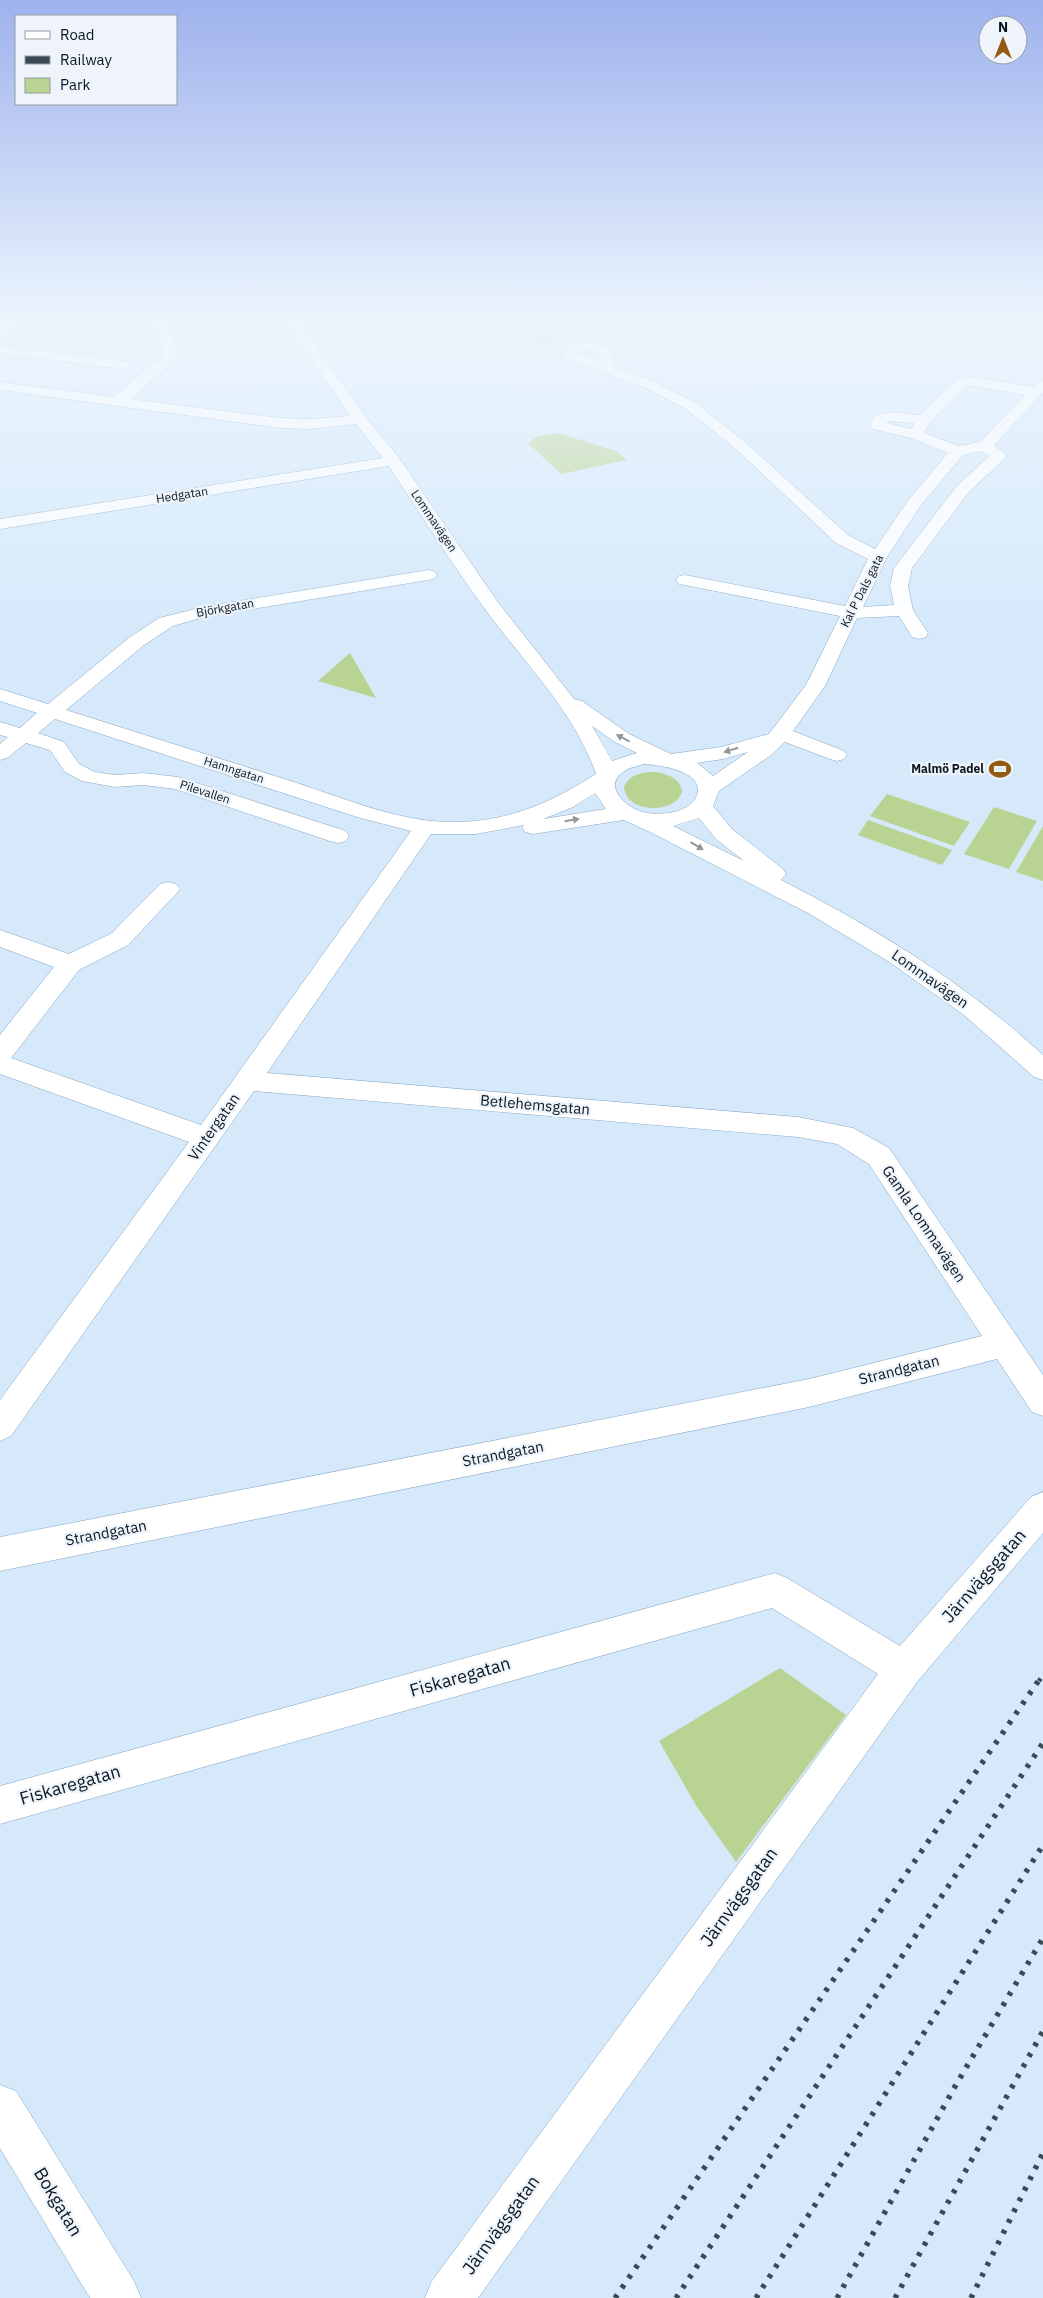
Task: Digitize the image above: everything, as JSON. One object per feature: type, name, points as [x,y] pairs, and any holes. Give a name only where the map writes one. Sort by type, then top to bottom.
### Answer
[{"type":"street","name":"Lommavägen","points":[[366,426],[393,461],[491,605],[563,696],[600,754],[606,776],[603,786],[604,794],[609,803],[631,816],[685,839],[707,852],[808,902],[904,959],[974,1010],[1025,1052],[1043,1070]]},
{"type":"street","points":[[716,426],[741,446],[842,538],[878,557]]},
{"type":"street","points":[[879,426],[887,430],[915,435],[958,451],[986,446],[1004,426]]},
{"type":"street","points":[[915,435],[920,426]]},
{"type":"street","points":[[919,633],[904,610],[899,586],[903,568],[962,490],[999,455],[986,446]]},
{"type":"street","name":"Kal P Dals gata","points":[[705,797],[764,752],[815,686],[878,557],[915,502],[958,451]]},
{"type":"street","name":"Hedgatan","points":[[0,524],[393,461]]},
{"type":"street","name":"Björkgatan","points":[[52,711],[137,641],[166,622],[204,612],[428,575]]},
{"type":"street","points":[[685,580],[851,613],[904,610]]},
{"type":"street","name":"Hamngatan","points":[[0,695],[365,812],[425,827],[449,829],[511,821],[561,804],[606,776]]},
{"type":"street","name":"Lommavägen","points":[[563,696],[622,738],[695,770],[702,777],[710,819],[719,830],[808,902]]},
{"type":"street","points":[[0,754],[52,711]]},
{"type":"street","name":"Pilevallen","points":[[0,728],[56,746],[72,768],[89,777],[115,781],[143,779],[178,783],[338,836]]},
{"type":"street","points":[[670,760],[723,753],[779,735],[837,755]]},
{"type":"street","name":"Lommavägen","points":[[606,776],[621,764],[635,760],[651,758],[670,760]]},
{"type":"street","points":[[631,816],[656,821],[675,819],[691,814],[705,797]]},
{"type":"street","name":"Hamngatan","points":[[472,827],[529,827],[631,816]]},
{"type":"street","name":"Vintergatan","points":[[0,1426],[207,1138],[425,827]]},
{"type":"street","points":[[0,1053],[70,964],[120,939],[168,889]]},
{"type":"street","points":[[0,938],[70,964]]},
{"type":"street","points":[[0,1064],[207,1138]]},
{"type":"street","name":"Betlehemsgatan","points":[[246,1081],[823,1130]]},
{"type":"street","name":"Gamla Lommavägen","points":[[823,1130],[843,1135],[879,1156],[1005,1344]]},
{"type":"street","points":[[1005,1344],[1043,1402]]},
{"type":"street","name":"Strandgatan","points":[[0,1554],[809,1392],[1005,1344]]},
{"type":"street","name":"Järnvägsgatan","points":[[449,2298],[904,1669],[1043,1508]]},
{"type":"street","name":"Fiskaregatan","points":[[0,1805],[775,1590],[904,1669]]},
{"type":"street","name":"Bokgatan","points":[[0,2107],[117,2298]]},
{"type":"green space","points":[[558,433],[616,451],[627,460],[561,474],[528,443],[538,436]]},
{"type":"green space","points":[[350,653],[376,698],[318,681]]},
{"type":"green space","points":[[656,772],[676,780],[682,792],[678,799],[670,805],[651,808],[632,802],[626,796],[624,787],[629,779],[637,775]]},
{"type":"green space","points":[[887,794],[970,822],[954,846],[870,816]]},
{"type":"green space","points":[[994,807],[1037,821],[1009,869],[964,854]]},
{"type":"green space","points":[[868,820],[952,850],[942,865],[858,835]]},
{"type":"green space","points":[[1043,826],[1043,881],[1016,872]]},
{"type":"green space","points":[[780,1668],[846,1715],[736,1862],[697,1807],[659,1741]]},
{"type":"railway","points":[[1039,1681],[1043,1675]]},
{"type":"railway","points":[[615,2298],[1039,1680]]},
{"type":"railway","points":[[676,2298],[1043,1743]]},
{"type":"railway","points":[[756,2298],[1043,1845]]},
{"type":"railway","points":[[837,2298],[957,2083],[1043,1938]]},
{"type":"railway","points":[[895,2298],[1043,2031]]},
{"type":"railway","points":[[971,2298],[1043,2153]]},
{"type":"place","name":"Malmö Padel","points":[[1000,769]]}]
